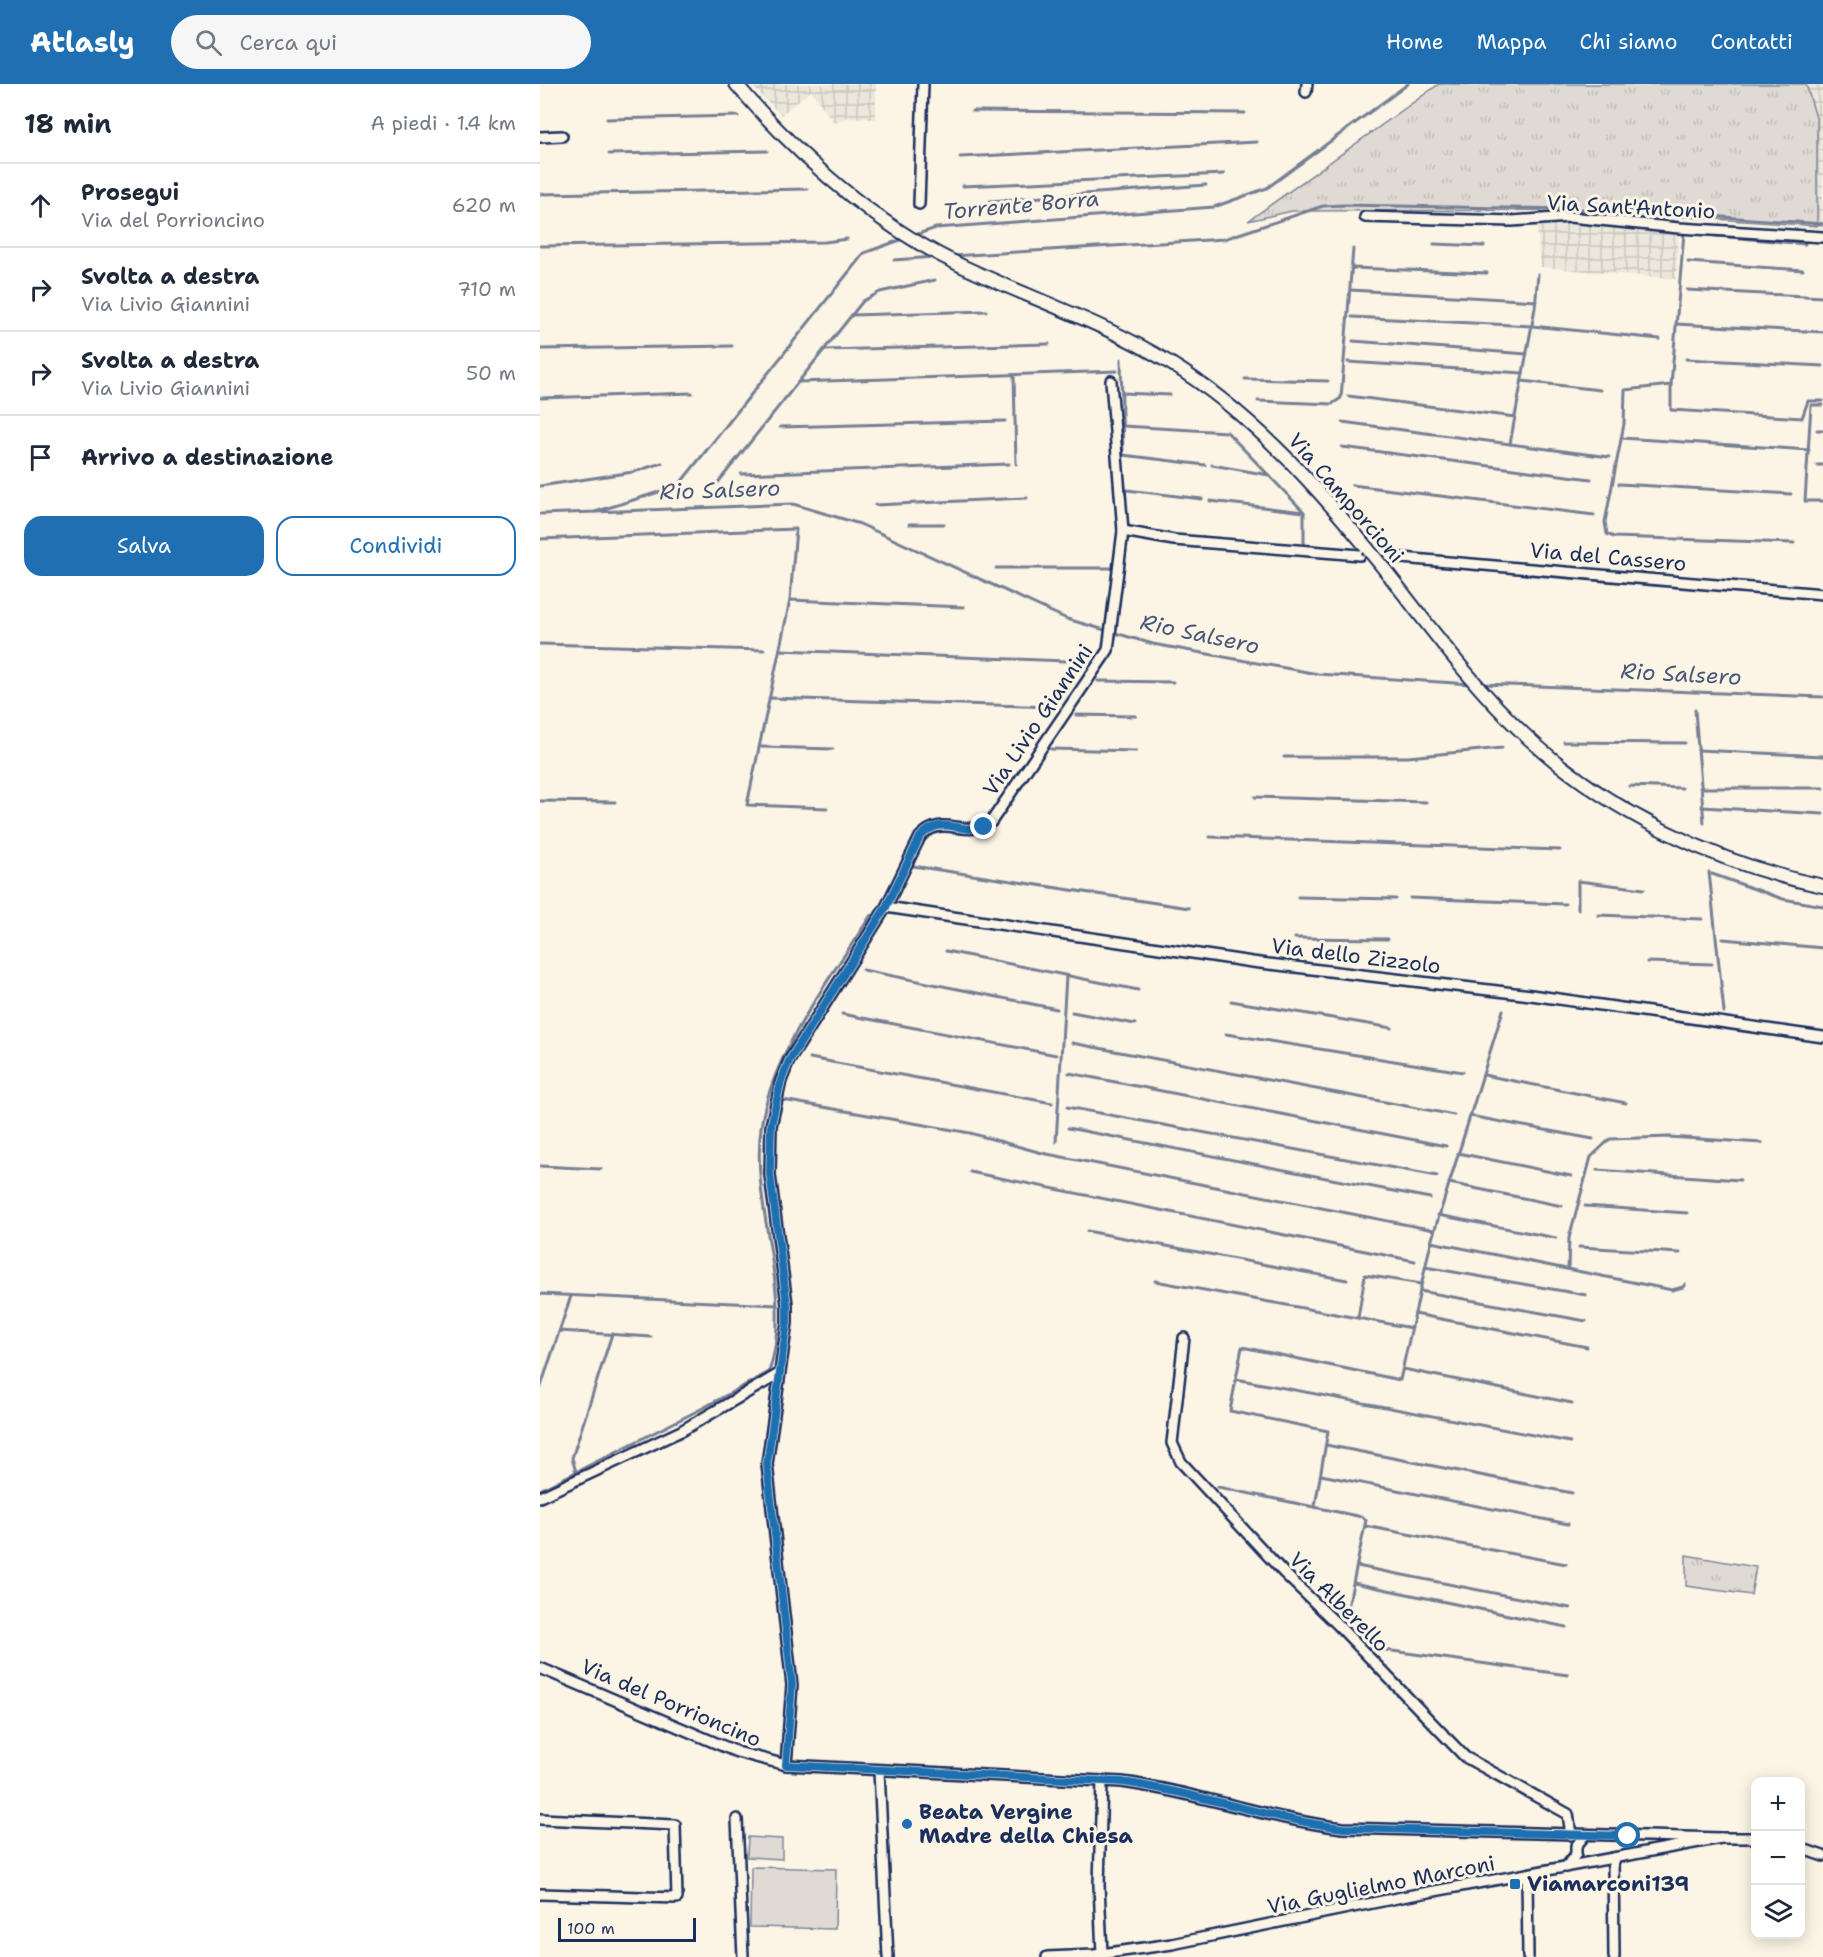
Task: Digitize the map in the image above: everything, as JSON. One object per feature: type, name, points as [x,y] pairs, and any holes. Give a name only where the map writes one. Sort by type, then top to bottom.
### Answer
[{"type":"main road","name":"Via Camporcioni","points":[[736,84],[802,153],[877,214],[922,245],[963,267],[1116,333],[1170,363],[1224,400],[1297,468],[1363,551],[1385,570],[1494,705],[1527,737],[1581,782],[1656,827],[1723,857],[1788,879],[1823,886]]},
{"type":"street","points":[[919,204],[923,84]]},
{"type":"street","points":[[540,137],[562,136]]},
{"type":"street","name":"Via Sant'Antonio","points":[[1365,217],[1512,221],[1570,217],[1679,228],[1823,237]]},
{"type":"street","name":"Via Livio Giannini","points":[[786,1765],[792,1684],[767,1464],[787,1304],[770,1174],[769,1151],[774,1104],[789,1061],[886,907],[920,837],[929,828],[938,824],[977,829],[991,822],[1106,656],[1112,627],[1123,531],[1111,381]]},
{"type":"street","points":[[1123,531],[1174,540],[1363,551]]},
{"type":"street","name":"Via del Cassero","points":[[1390,557],[1823,594]]},
{"type":"street","name":"Via dello Zizzolo","points":[[886,907],[1252,962],[1532,994],[1823,1037]]},
{"type":"street","name":"Via Alberello","points":[[1184,1338],[1172,1443],[1181,1462],[1284,1573],[1337,1624],[1465,1757],[1568,1814],[1570,1835]]},
{"type":"street","points":[[540,1497],[681,1431],[779,1374]]},
{"type":"street","name":"Via del Porrioncino","points":[[540,1668],[737,1752],[786,1765],[1102,1781],[1164,1788],[1308,1824],[1343,1828],[1721,1838]]},
{"type":"street","points":[[879,1771],[888,1957]]},
{"type":"street","points":[[1097,1956],[1102,1781]]},
{"type":"street","points":[[540,1819],[675,1825],[677,1898],[540,1894]]},
{"type":"street","points":[[736,1819],[743,1957]]},
{"type":"street","points":[[1570,1835],[1576,1850],[1586,1863]]},
{"type":"street","points":[[1566,1867],[1585,1835]]},
{"type":"street","points":[[1625,1856],[1635,1849],[1635,1842],[1628,1836]]},
{"type":"street","name":"Via Guglielmo Marconi","points":[[1047,1957],[1097,1956],[1172,1944],[1402,1897],[1527,1876],[1721,1838],[1751,1839]]},
{"type":"street","points":[[1805,1850],[1823,1856]]},
{"type":"street","points":[[1613,1858],[1614,1957]]},
{"type":"street","points":[[1527,1876],[1528,1957]]},
{"type":"shaded area","points":[[750,84],[876,84],[876,119],[845,118],[835,124],[811,91],[781,115]]},
{"type":"shaded area","points":[[1806,84],[1823,84],[1823,227],[1817,226],[1817,121]]},
{"type":"shaded area","points":[[1535,210],[1585,210],[1680,216],[1676,279],[1541,267]]},
{"type":"green space","points":[[1439,84],[1806,84],[1817,121],[1817,226],[1585,210],[1292,211],[1248,221]]},
{"type":"green space","points":[[1686,1555],[1756,1567],[1751,1595],[1686,1586]]},
{"type":"green space","points":[[748,1837],[782,1839],[782,1859],[747,1857]]},
{"type":"green space","points":[[751,1867],[836,1869],[835,1929],[750,1927]]},
{"type":"waterway","name":"Torrente Borra","points":[[915,235],[936,228],[1214,207],[1267,188],[1408,84]]},
{"type":"waterway","points":[[972,111],[1245,113]]},
{"type":"waterway","points":[[607,119],[738,116]]},
{"type":"waterway","points":[[960,157],[1257,142]]},
{"type":"waterway","points":[[609,154],[767,151]]},
{"type":"waterway","points":[[963,186],[1224,174]]},
{"type":"waterway","points":[[990,201],[1206,185]]},
{"type":"waterway","points":[[540,194],[807,189]]},
{"type":"waterway","points":[[952,256],[1224,239],[1323,206],[1343,205],[1624,210],[1823,224]]},
{"type":"waterway","points":[[1794,543],[1614,537],[1607,534],[1605,522],[1624,424],[1625,390],[1671,385],[1684,233],[1805,244]]},
{"type":"waterway","name":"Torrente Borra","points":[[540,514],[595,512],[678,486],[864,253],[906,238]]},
{"type":"waterway","points":[[540,246],[825,242],[847,239]]},
{"type":"waterway","points":[[1434,244],[1484,246]]},
{"type":"waterway","points":[[1258,401],[1332,404],[1341,398],[1353,249]]},
{"type":"waterway","points":[[894,260],[934,257]]},
{"type":"waterway","points":[[1688,262],[1803,270]]},
{"type":"waterway","points":[[1351,268],[1487,273]]},
{"type":"waterway","points":[[1510,444],[1535,308],[1538,274]]},
{"type":"waterway","points":[[716,485],[863,301],[880,292],[935,280]]},
{"type":"waterway","points":[[1351,290],[1536,301]]},
{"type":"waterway","points":[[1687,290],[1823,297]]},
{"type":"waterway","points":[[853,315],[986,311]]},
{"type":"waterway","points":[[1352,317],[1532,326],[1660,339]]},
{"type":"waterway","points":[[1676,324],[1823,332]]},
{"type":"waterway","points":[[1353,341],[1527,354]]},
{"type":"waterway","points":[[824,350],[1049,344]]},
{"type":"waterway","points":[[540,349],[732,346]]},
{"type":"waterway","points":[[1121,359],[1123,455],[1205,465]]},
{"type":"waterway","points":[[1686,359],[1823,366]]},
{"type":"waterway","points":[[1348,362],[1523,373]]},
{"type":"waterway","points":[[798,382],[1117,371]]},
{"type":"waterway","points":[[1014,375],[1016,464]]},
{"type":"waterway","points":[[1245,379],[1328,381]]},
{"type":"waterway","points":[[1522,381],[1600,390]]},
{"type":"waterway","points":[[1671,386],[1671,410],[1802,418],[1808,401],[1823,401]]},
{"type":"waterway","points":[[540,398],[692,393]]},
{"type":"waterway","points":[[1122,393],[1170,395]]},
{"type":"waterway","points":[[1348,396],[1515,417]]},
{"type":"waterway","points":[[1823,405],[1811,405],[1805,501],[1823,501]]},
{"type":"waterway","points":[[780,427],[1005,421]]},
{"type":"waterway","points":[[1342,422],[1609,457]]},
{"type":"waterway","points":[[1123,426],[1227,432],[1304,512],[1304,544]]},
{"type":"waterway","points":[[1817,430],[1823,430]]},
{"type":"waterway","points":[[1621,438],[1809,450]]},
{"type":"waterway","points":[[1342,447],[1591,479]]},
{"type":"waterway","points":[[540,486],[633,472],[662,463]]},
{"type":"waterway","points":[[741,474],[1009,464]]},
{"type":"waterway","points":[[1212,465],[1269,475]]},
{"type":"waterway","points":[[1817,465],[1823,465]]},
{"type":"waterway","points":[[1619,484],[1791,494]]},
{"type":"waterway","points":[[1352,485],[1594,515]]},
{"type":"waterway","points":[[1127,490],[1202,499]]},
{"type":"waterway","points":[[875,505],[1027,498]]},
{"type":"waterway","points":[[1210,501],[1304,512]]},
{"type":"waterway","name":"Rio Salsero","points":[[595,512],[793,504],[860,524],[1067,619],[1153,644],[1318,674],[1470,684]]},
{"type":"waterway","points":[[909,524],[944,524]]},
{"type":"waterway","points":[[540,539],[796,529],[790,600],[747,805],[827,808]]},
{"type":"waterway","points":[[996,568],[1110,568]]},
{"type":"waterway","points":[[1672,577],[1778,585]]},
{"type":"waterway","points":[[790,600],[964,607]]},
{"type":"waterway","points":[[540,644],[764,650]]},
{"type":"waterway","points":[[780,650],[1066,661]]},
{"type":"waterway","points":[[1098,681],[1173,682]]},
{"type":"waterway","name":"Rio Salsero","points":[[1483,684],[1823,697]]},
{"type":"waterway","points":[[769,698],[1053,707]]},
{"type":"waterway","points":[[1695,710],[1704,823]]},
{"type":"waterway","points":[[1076,715],[1136,716]]},
{"type":"waterway","points":[[1564,742],[1685,743]]},
{"type":"waterway","points":[[761,747],[833,749]]},
{"type":"waterway","points":[[1284,757],[1408,757],[1502,748]]},
{"type":"waterway","points":[[1051,749],[1136,751]]},
{"type":"waterway","points":[[1698,750],[1823,756]]},
{"type":"waterway","points":[[1629,786],[1682,788]]},
{"type":"waterway","points":[[1700,788],[1823,788]]},
{"type":"waterway","points":[[1255,797],[1426,802]]},
{"type":"waterway","points":[[540,801],[615,802]]},
{"type":"waterway","points":[[1702,807],[1823,814]]},
{"type":"waterway","points":[[1210,837],[1560,850]]},
{"type":"waterway","points":[[913,866],[1189,908]]},
{"type":"waterway","points":[[1709,872],[1724,1012]]},
{"type":"waterway","points":[[1712,874],[1783,899],[1823,906]]},
{"type":"waterway","points":[[1578,909],[1578,881],[1644,889]]},
{"type":"waterway","points":[[1298,897],[1396,899]]},
{"type":"waterway","points":[[1410,898],[1565,904]]},
{"type":"waterway","points":[[540,1490],[769,1372],[776,1342],[777,1312],[759,1158],[761,1128],[767,1100],[777,1072],[805,1017],[871,915]]},
{"type":"waterway","points":[[1598,915],[1702,919]]},
{"type":"waterway","points":[[1295,938],[1388,939]]},
{"type":"waterway","points":[[1723,939],[1823,948]]},
{"type":"waterway","points":[[946,951],[1138,990]]},
{"type":"waterway","points":[[1647,962],[1712,964]]},
{"type":"waterway","points":[[863,970],[1057,1009]]},
{"type":"waterway","points":[[1056,1142],[1066,976]]},
{"type":"waterway","points":[[1231,1001],[1392,1028]]},
{"type":"waterway","points":[[1315,1506],[1328,1431],[1230,1411],[1242,1347],[1400,1380],[1431,1242],[1503,1010]]},
{"type":"waterway","points":[[1072,1012],[1135,1024]]},
{"type":"waterway","points":[[842,1014],[1056,1055]]},
{"type":"waterway","points":[[1226,1034],[1463,1072]]},
{"type":"waterway","points":[[1072,1043],[1454,1115]]},
{"type":"waterway","points":[[810,1058],[1052,1103]]},
{"type":"waterway","points":[[1069,1073],[1446,1146]]},
{"type":"waterway","points":[[1484,1075],[1626,1103]]},
{"type":"waterway","points":[[783,1100],[970,1133],[1042,1153],[1434,1230]]},
{"type":"waterway","points":[[1067,1107],[1437,1176]]},
{"type":"waterway","points":[[1470,1116],[1593,1139]]},
{"type":"waterway","points":[[1068,1128],[1430,1198]]},
{"type":"waterway","points":[[1568,1269],[1569,1238],[1591,1157],[1610,1139],[1669,1137],[1762,1143]]},
{"type":"waterway","points":[[1458,1153],[1571,1176]]},
{"type":"waterway","points":[[540,1166],[601,1169]]},
{"type":"waterway","points":[[1597,1170],[1740,1180]]},
{"type":"waterway","points":[[970,1172],[1415,1261]]},
{"type":"waterway","points":[[1449,1183],[1562,1206]]},
{"type":"waterway","points":[[1585,1206],[1687,1213]]},
{"type":"waterway","points":[[1438,1215],[1556,1238]]},
{"type":"waterway","points":[[1087,1231],[1347,1280]]},
{"type":"waterway","points":[[1431,1242],[1672,1290],[1683,1287],[1685,1284]]},
{"type":"waterway","points":[[1579,1247],[1680,1253]]},
{"type":"waterway","points":[[1425,1267],[1586,1295]]},
{"type":"waterway","points":[[1358,1318],[1365,1275],[1421,1284]]},
{"type":"waterway","points":[[1155,1281],[1412,1328]]},
{"type":"waterway","points":[[1420,1291],[1586,1321]]},
{"type":"waterway","points":[[540,1294],[777,1305]]},
{"type":"waterway","points":[[540,1389],[571,1296]]},
{"type":"waterway","points":[[1415,1314],[1587,1347]]},
{"type":"waterway","points":[[560,1331],[651,1337]]},
{"type":"waterway","points":[[576,1472],[572,1458],[612,1334]]},
{"type":"waterway","points":[[1403,1369],[1572,1403]]},
{"type":"waterway","points":[[1236,1379],[1570,1442]]},
{"type":"waterway","points":[[1326,1445],[1572,1493]]},
{"type":"waterway","points":[[1321,1475],[1568,1524]]},
{"type":"waterway","points":[[1218,1487],[1362,1517],[1366,1520],[1344,1627]]},
{"type":"waterway","points":[[1365,1526],[1566,1564]]},
{"type":"waterway","points":[[1254,1534],[1310,1592]]},
{"type":"waterway","points":[[1357,1566],[1570,1608]]},
{"type":"waterway","points":[[1354,1583],[1566,1627]]},
{"type":"waterway","points":[[1363,1647],[1568,1675]]},
{"type":"place","name":"Beata Vergine Madre della Chiesa","points":[[907,1824]]},
{"type":"place","name":"Viamarconi139","points":[[1515,1884]]},
{"type":"route","points":[[984,827],[970,829],[938,824],[929,828],[920,837],[886,907],[789,1061],[774,1104],[769,1151],[770,1174],[784,1274],[787,1323],[767,1464],[767,1483],[792,1684],[786,1765],[1122,1782],[1164,1788],[1308,1824],[1343,1828],[1628,1836]]}]
